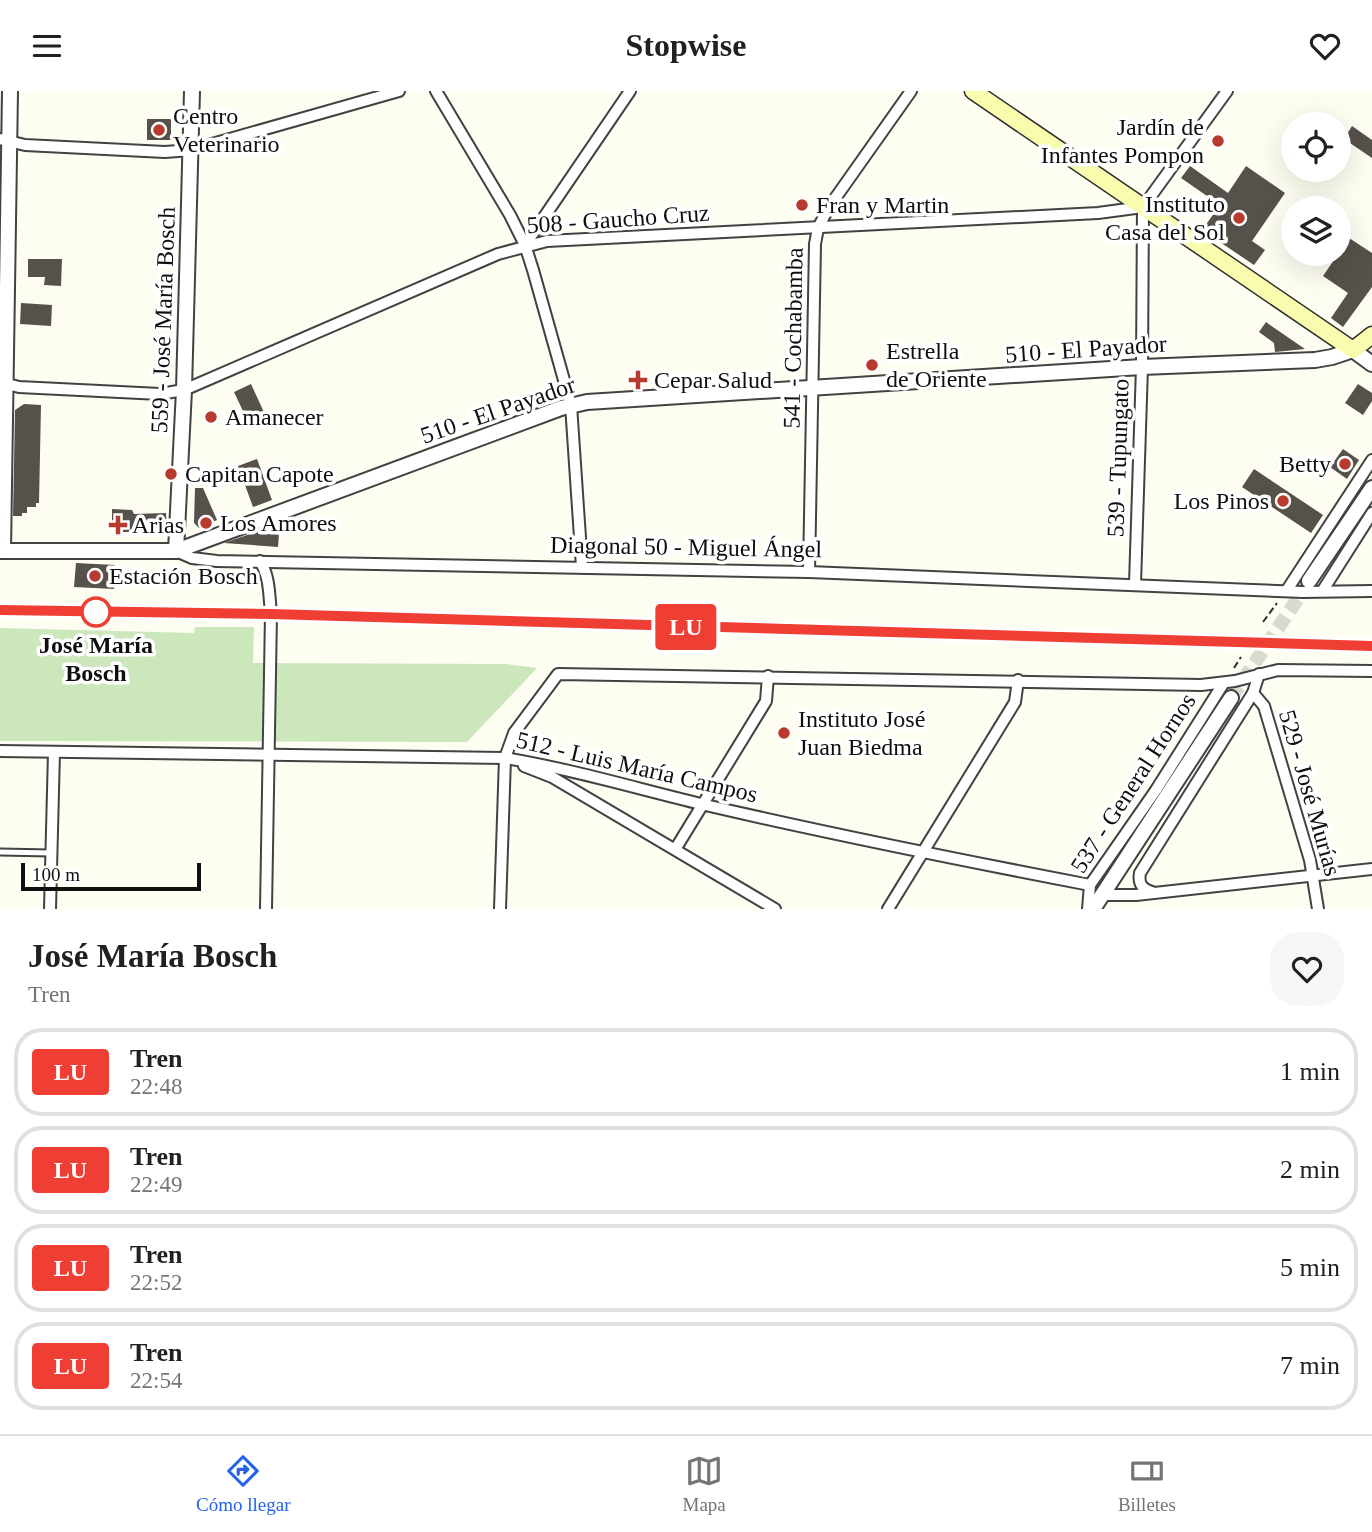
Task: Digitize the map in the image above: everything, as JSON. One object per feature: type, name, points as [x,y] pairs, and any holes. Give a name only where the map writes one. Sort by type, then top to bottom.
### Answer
[{"type":"main road","points":[[973,91],[1353,350],[1369,337],[1372,319]]},
{"type":"street","points":[[1,550],[5,141],[10,91]]},
{"type":"street","name":"559 - José María Bosch","points":[[176,551],[184,390],[192,91]]},
{"type":"street","points":[[5,141],[191,151],[399,91]]},
{"type":"street","points":[[436,91],[525,245],[571,405],[582,567]]},
{"type":"street","points":[[525,245],[630,91]]},
{"type":"street","name":"541 - Cochabamba","points":[[809,572],[815,244],[818,228],[829,207],[911,91]]},
{"type":"street","points":[[1143,207],[1227,91]]},
{"type":"street","name":"508 - Gaucho Cruz","points":[[3,383],[19,387],[160,394],[184,390],[498,254],[525,245],[556,240],[1098,213],[1143,207]]},
{"type":"street","name":"539 - Tupungato","points":[[1135,585],[1142,367],[1143,207]]},
{"type":"street","points":[[1353,350],[1372,364]]},
{"type":"street","name":"510 - El Payador","points":[[176,551],[571,405],[587,402],[1142,367],[1315,359],[1353,350]]},
{"type":"street","points":[[1287,590],[1372,460]]},
{"type":"street","points":[[1309,581],[1369,492]]},
{"type":"street","points":[[1322,590],[1372,513]]},
{"type":"street","name":"Diagonal 50 - Miguel Ángel","points":[[1,550],[176,551],[202,560],[809,572],[1312,592],[1372,591]]},
{"type":"street","points":[[260,561],[267,571],[271,614],[266,909]]},
{"type":"street","points":[[500,909],[505,758],[514,733],[558,674],[1223,684],[1289,669],[1372,671]]},
{"type":"street","points":[[1152,892],[1140,884],[1140,873],[1253,693],[1259,674]]},
{"type":"street","points":[[676,848],[766,701],[768,676]]},
{"type":"street","points":[[888,909],[1014,702],[1018,680]]},
{"type":"street","name":"537 - General Hornos","points":[[1091,909],[1090,885],[1156,790],[1223,684]]},
{"type":"street","name":"529 - José Murías","points":[[1253,693],[1264,706],[1314,875],[1318,909]]},
{"type":"street","name":"537 - General Hornos","points":[[1091,909],[1103,895],[1231,698]]},
{"type":"street","name":"512 - Luis María Campos","points":[[0,751],[505,758],[557,767],[701,804],[922,852],[1090,885]]},
{"type":"street","points":[[50,909],[54,752]]},
{"type":"street","points":[[505,758],[552,777],[775,909]]},
{"type":"street","points":[[1103,895],[1128,896],[1372,869]]},
{"type":"lane","points":[[0,852],[51,852]]},
{"type":"path","points":[[1263,622],[1272,609]]},
{"type":"path","points":[[1232,670],[1241,657]]},
{"type":"green space","points":[[195,627],[254,627],[253,663],[507,664],[537,668],[467,742],[0,741],[0,628],[194,633]]},
{"type":"building","name":"Centro Veterinario","points":[[147,119],[171,119],[171,140],[147,140]]},
{"type":"building","points":[[1351,128],[1372,140],[1372,158],[1351,144]]},
{"type":"building","name":"Instituto Casa del Sol","points":[[1190,166],[1228,193],[1246,166],[1285,193],[1252,241],[1265,250],[1254,265],[1202,230],[1220,205],[1181,178]]},
{"type":"building","points":[[1351,239],[1372,253],[1372,287],[1343,327],[1331,318],[1348,293],[1323,276],[1330,266],[1351,266]]},
{"type":"building","points":[[28,259],[62,259],[61,286],[44,285],[45,277],[28,277]]},
{"type":"building","points":[[21,303],[52,305],[51,326],[20,324]]},
{"type":"building","points":[[1266,322],[1305,349],[1275,352],[1274,343],[1259,332]]},
{"type":"building","points":[[251,384],[268,421],[251,428],[234,392]]},
{"type":"building","points":[[1358,384],[1372,393],[1372,401],[1363,415],[1345,403]]},
{"type":"building","points":[[24,404],[41,405],[39,503],[36,503],[36,507],[27,507],[27,513],[22,513],[22,516],[13,516],[15,410]]},
{"type":"building","name":"Betty","points":[[1343,449],[1359,460],[1347,479],[1330,467]]},
{"type":"building","points":[[257,459],[272,500],[253,507],[238,466]]},
{"type":"building","name":"Los Pinos","points":[[1254,469],[1323,515],[1311,533],[1242,487]]},
{"type":"building","points":[[195,488],[203,488],[217,520],[199,528],[194,523]]},
{"type":"building","points":[[112,509],[132,510],[134,514],[166,513],[167,530],[162,535],[148,535],[148,532],[112,529]]},
{"type":"building","points":[[273,526],[279,534],[278,547],[224,543]]},
{"type":"building","name":"Estación Bosch","points":[[76,563],[115,565],[114,589],[74,587]]},
{"type":"tunnel","points":[[1231,698],[1309,582]]},
{"type":"railway","points":[[0,610],[271,614],[1372,646]]},
{"type":"train","name":"LU","points":[[0,610],[271,614],[1372,646]]},
{"type":"place","name":"Centro Veterinario","points":[[159,130]]},
{"type":"place","name":"Jardín de Infantes Pompon","points":[[1218,141]]},
{"type":"place","name":"Fran y Martin","points":[[802,205]]},
{"type":"place","name":"Instituto Casa del Sol","points":[[1239,218]]},
{"type":"place","name":"Estrella de Oriente","points":[[872,365]]},
{"type":"place","name":"Cepar Salud","points":[[638,380]]},
{"type":"place","name":"Amanecer","points":[[211,417]]},
{"type":"place","name":"Betty","points":[[1345,464]]},
{"type":"place","name":"Capitan Capote","points":[[171,474]]},
{"type":"place","name":"Los Pinos","points":[[1283,501]]},
{"type":"place","name":"Los Amores","points":[[206,523]]},
{"type":"place","name":"Arias","points":[[118,525]]},
{"type":"place","name":"Estación Bosch","points":[[95,576]]},
{"type":"place","name":"José María Bosch","points":[[96,612]]},
{"type":"place","name":"Instituto José Juan Biedma","points":[[784,733]]}]
